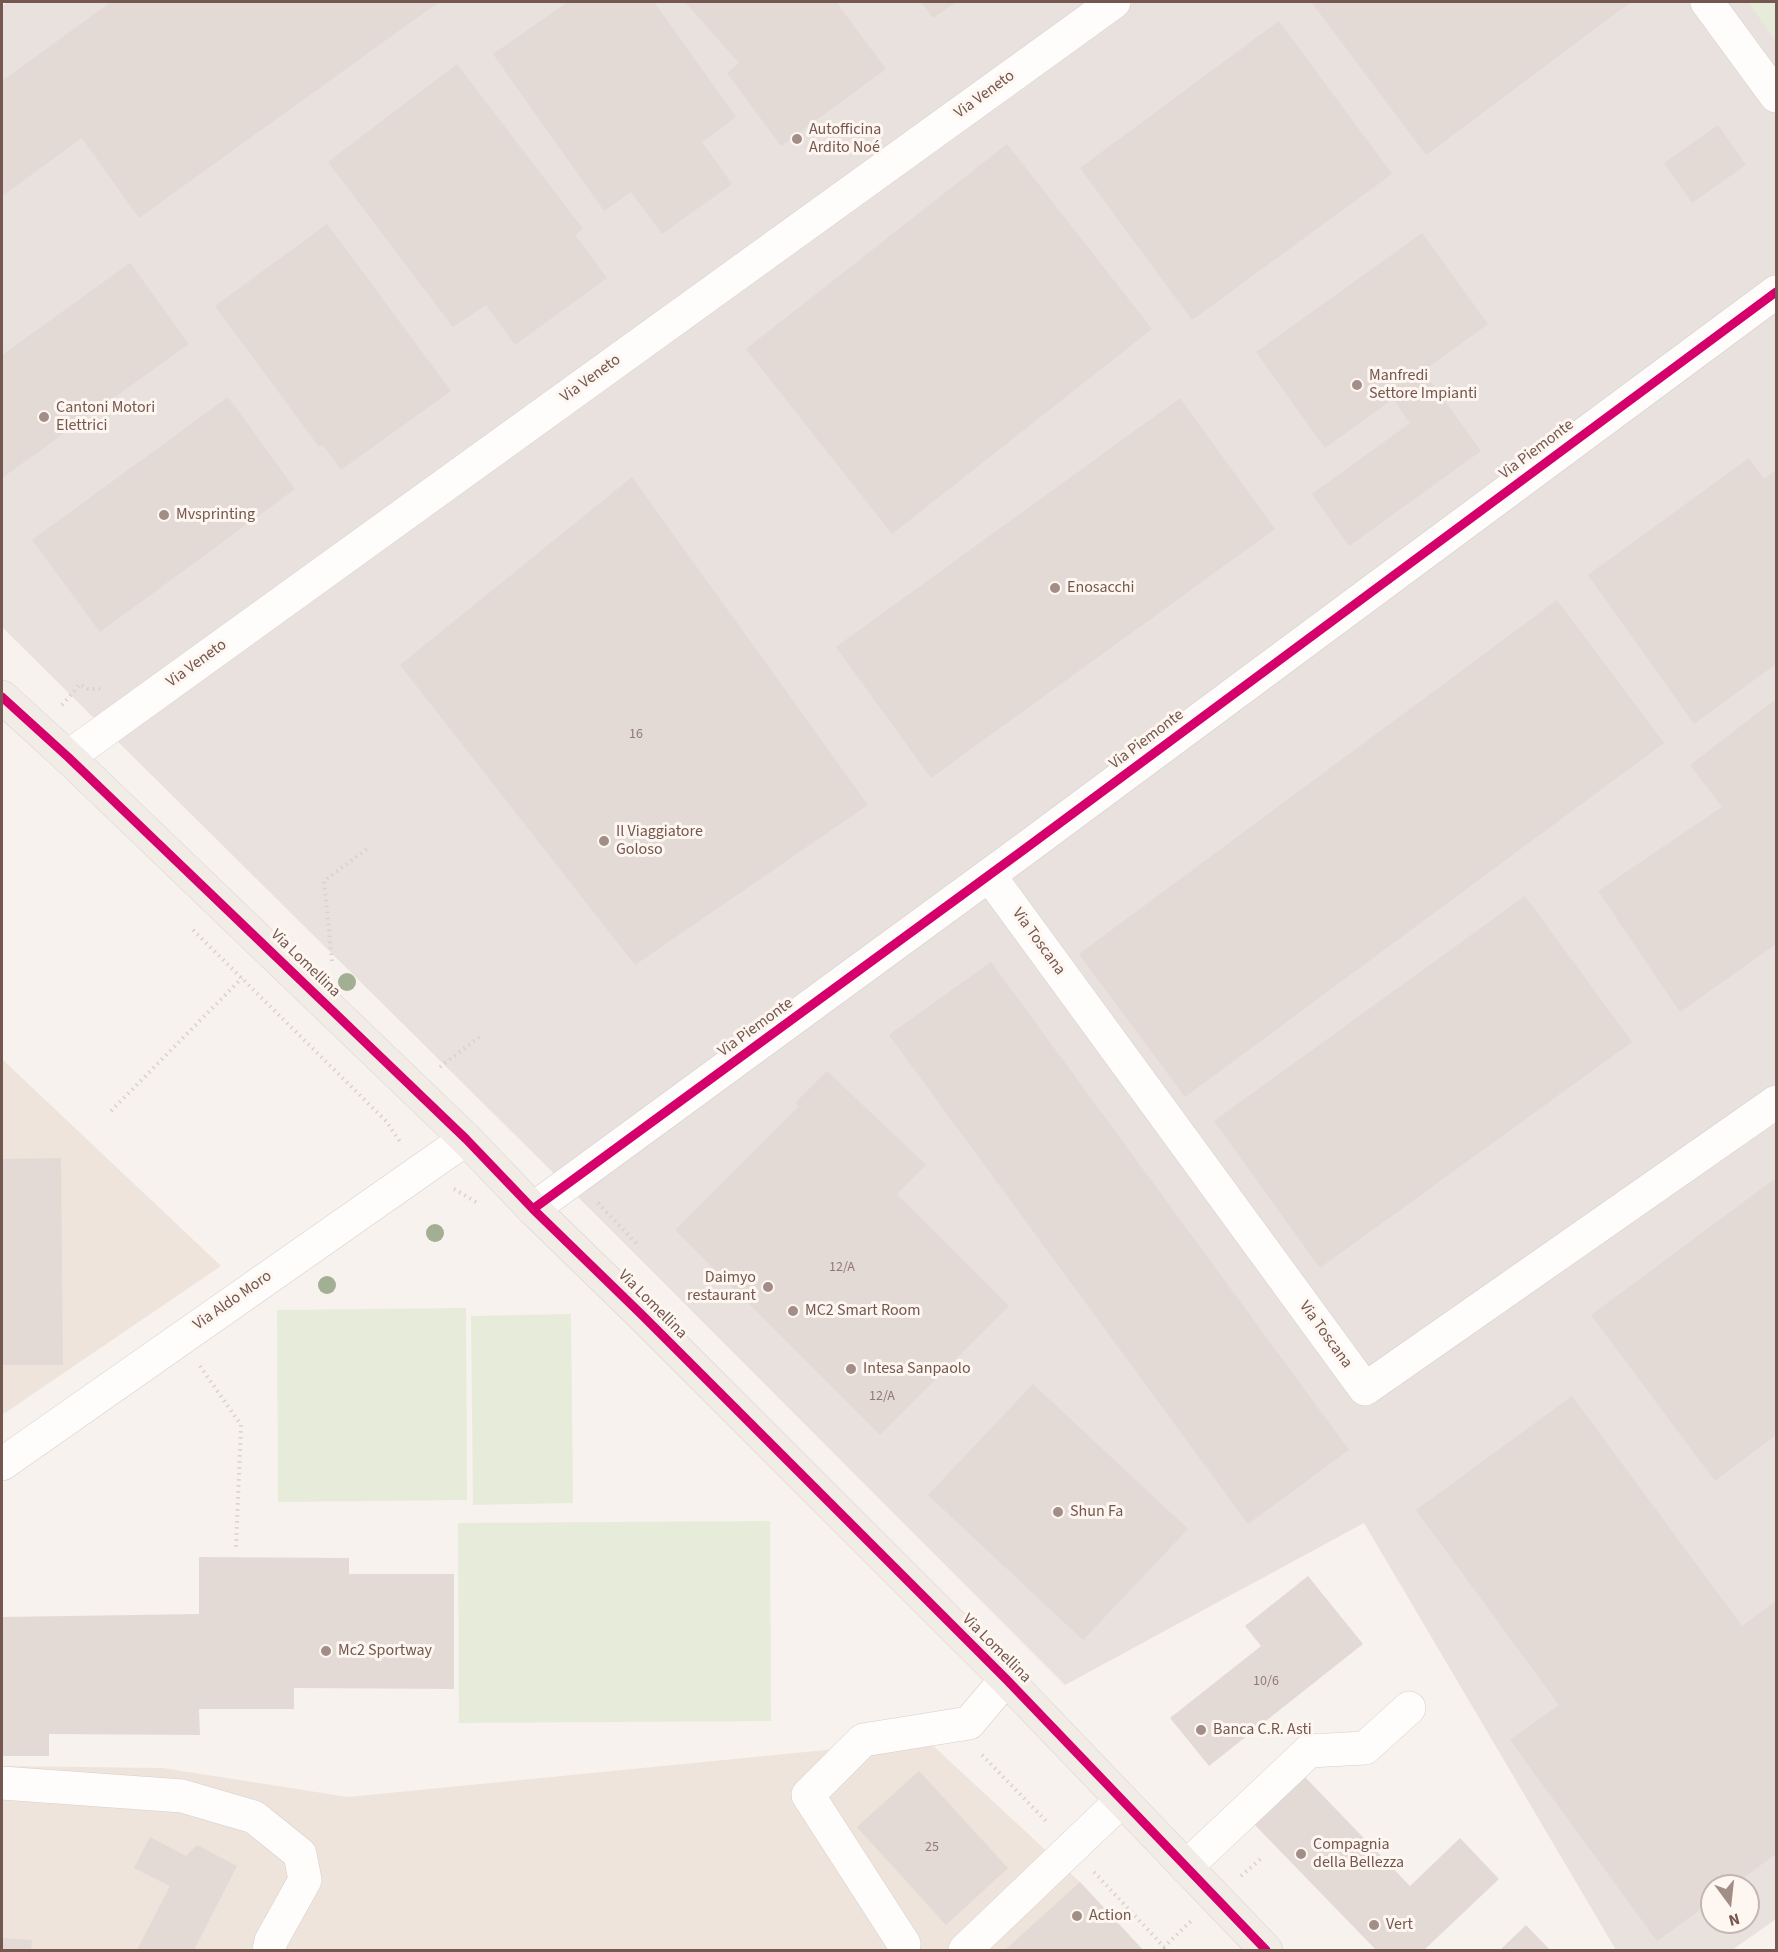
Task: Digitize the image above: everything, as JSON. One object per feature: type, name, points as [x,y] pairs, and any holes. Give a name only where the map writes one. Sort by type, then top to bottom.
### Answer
[{"type":"main road","name":"Via Lomellina","points":[[2,697],[68,757],[466,1139],[533,1209],[1006,1679],[1266,1950]]},
{"type":"street","name":"Via Veneto","points":[[68,757],[1114,2]]},
{"type":"street","points":[[1707,2],[1776,96]]},
{"type":"street","name":"Via Piemonte","points":[[533,1209],[989,875],[1776,292]]},
{"type":"street","name":"Via Toscana","points":[[989,875],[1365,1389],[1776,1102]]},
{"type":"street","name":"Via Aldo Moro","points":[[2,1464],[466,1139]]},
{"type":"street","points":[[903,1944],[808,1795],[863,1740],[969,1723],[1006,1679]]},
{"type":"street","points":[[1186,1867],[1309,1750],[1365,1748],[1409,1708]]},
{"type":"street","points":[[2,1783],[182,1796],[254,1817],[300,1854],[305,1880],[271,1941],[269,1950]]},
{"type":"street","points":[[965,1950],[1122,1800]]},
{"type":"path","points":[[333,963],[324,881],[368,848]]},
{"type":"path","points":[[193,930],[386,1121],[431,1187],[455,1190],[475,1202],[483,1210]]},
{"type":"path","points":[[111,1111],[242,978]]},
{"type":"path","points":[[576,1179],[637,1244]]},
{"type":"path","points":[[181,1338],[241,1425],[236,1548]]},
{"type":"path","points":[[969,1723],[978,1751],[1164,1947],[1263,1857]]},
{"type":"shaded area","points":[[8,2],[1776,2],[1776,1919],[1760,1930],[1760,1874],[1700,1874],[1700,1934],[1755,1934],[1732,1950],[1616,1950],[1364,1523],[1065,1685],[602,1221],[2,627],[2,6]]},
{"type":"shaded area","points":[[2,1059],[221,1266],[2,1415]]},
{"type":"shaded area","points":[[927,1740],[1080,1882],[1143,1950],[2,1950],[2,1766],[163,1768],[348,1797]]},
{"type":"green space","points":[[1748,2],[1776,2],[1776,41]]},
{"type":"green space","points":[[466,1308],[467,1500],[278,1502],[277,1310]]},
{"type":"green space","points":[[571,1314],[573,1503],[473,1505],[471,1316]]},
{"type":"green space","points":[[770,1521],[771,1721],[459,1723],[458,1523]]},
{"type":"building","points":[[111,2],[439,2],[139,218],[82,138],[2,196],[2,81]]},
{"type":"building","points":[[568,2],[654,2],[736,117],[702,142],[732,184],[662,234],[631,192],[604,211],[493,54]]},
{"type":"building","points":[[685,2],[836,2],[886,69],[781,146],[727,73],[739,63]]},
{"type":"building","points":[[921,2],[956,2],[933,18]]},
{"type":"building","points":[[1631,2],[1426,155],[1312,3]]},
{"type":"building","points":[[1279,21],[1392,174],[1192,320],[1080,168]]},
{"type":"building","points":[[457,64],[583,229],[575,235],[607,278],[515,345],[486,305],[453,327],[328,162]]},
{"type":"building","points":[[1718,125],[1746,165],[1692,203],[1664,163]]},
{"type":"building","points":[[1007,144],[1152,329],[892,534],[746,349]]},
{"type":"building","points":[[327,224],[451,391],[341,470],[323,445],[319,447],[215,306]]},
{"type":"building","name":"Manfredi Settore Impianti","points":[[1422,233],[1488,324],[1423,371],[1481,451],[1349,546],[1312,494],[1410,423],[1393,399],[1325,448],[1256,352]]},
{"type":"building","name":"Cantoni Motori Elettrici","points":[[130,263],[189,344],[2,478],[2,355]]},
{"type":"building","name":"Mvsprinting","points":[[228,397],[295,489],[100,632],[32,540]]},
{"type":"building","name":"Enosacchi","points":[[1180,398],[1275,529],[931,778],[836,647]]},
{"type":"building","points":[[1749,458],[1764,479],[1776,470],[1776,664],[1694,724],[1588,575]]},
{"type":"building","points":[[632,477],[868,805],[635,965],[400,665]]},
{"type":"building","points":[[1557,600],[1664,743],[1185,1097],[1079,954]]},
{"type":"building","points":[[1776,699],[1776,944],[1680,1012],[1598,891],[1722,807],[1690,765]]},
{"type":"building","points":[[1525,896],[1632,1042],[1320,1268],[1214,1121]]},
{"type":"building","points":[[991,962],[1349,1450],[1248,1524],[889,1035]]},
{"type":"building","points":[[827,1071],[926,1165],[897,1194],[1009,1306],[880,1435],[675,1230],[799,1106],[795,1103]]},
{"type":"building","points":[[61,1158],[63,1365],[2,1365],[2,1159]]},
{"type":"building","points":[[1776,1178],[1776,1435],[1715,1481],[1591,1315]]},
{"type":"building","name":"Shun Fa","points":[[1033,1384],[1188,1529],[1083,1640],[928,1495]]},
{"type":"building","points":[[1572,1396],[1742,1626],[1776,1601],[1776,1854],[1748,1874],[1700,1874],[1700,1910],[1657,1941],[1510,1740],[1559,1705],[1416,1510]]},
{"type":"building","points":[[199,1557],[349,1558],[349,1574],[454,1574],[454,1689],[294,1688],[294,1709],[199,1709],[200,1735],[49,1734],[49,1756],[2,1756],[2,1617],[199,1614]]},
{"type":"building","points":[[1308,1576],[1363,1644],[1209,1766],[1170,1718],[1261,1646],[1245,1626]]},
{"type":"building","points":[[919,1771],[1008,1868],[946,1925],[857,1827]]},
{"type":"building","points":[[1303,1775],[1410,1886],[1460,1838],[1499,1879],[1424,1950],[1376,1950],[1253,1823]]},
{"type":"building","points":[[150,1837],[186,1856],[197,1845],[237,1866],[194,1950],[137,1950],[170,1886],[134,1868]]},
{"type":"building","name":"Action","points":[[1080,1882],[1143,1950],[1005,1950]]},
{"type":"building","points":[[1526,1925],[1550,1950],[1500,1950]]},
{"type":"building","points":[[2,1938],[32,1940],[31,1950],[2,1950]]},
{"type":"cycle path","points":[[533,1209],[1022,851],[1776,292]]},
{"type":"cycle path","points":[[2,697],[68,757],[466,1139],[533,1209],[1006,1679],[1266,1950]]},
{"type":"place","name":"Autofficina Ardito Noé","points":[[797,139]]},
{"type":"place","name":"Manfredi Settore Impianti","points":[[1357,385]]},
{"type":"place","name":"Cantoni Motori Elettrici","points":[[44,417]]},
{"type":"place","name":"Mvsprinting","points":[[164,515]]},
{"type":"place","name":"Enosacchi","points":[[1055,588]]},
{"type":"place","name":"Il Viaggiatore Goloso","points":[[604,841]]},
{"type":"place","name":"Daimyo restaurant","points":[[768,1287]]},
{"type":"place","name":"MC2 Smart Room","points":[[793,1311]]},
{"type":"place","name":"Intesa Sanpaolo","points":[[851,1369]]},
{"type":"place","name":"Shun Fa","points":[[1058,1512]]},
{"type":"place","name":"Mc2 Sportway","points":[[326,1651]]},
{"type":"place","name":"Banca C.R. Asti","points":[[1201,1730]]},
{"type":"place","name":"Compagnia della Bellezza","points":[[1301,1854]]},
{"type":"place","name":"Action","points":[[1077,1916]]},
{"type":"place","name":"Vert","points":[[1374,1925]]}]
